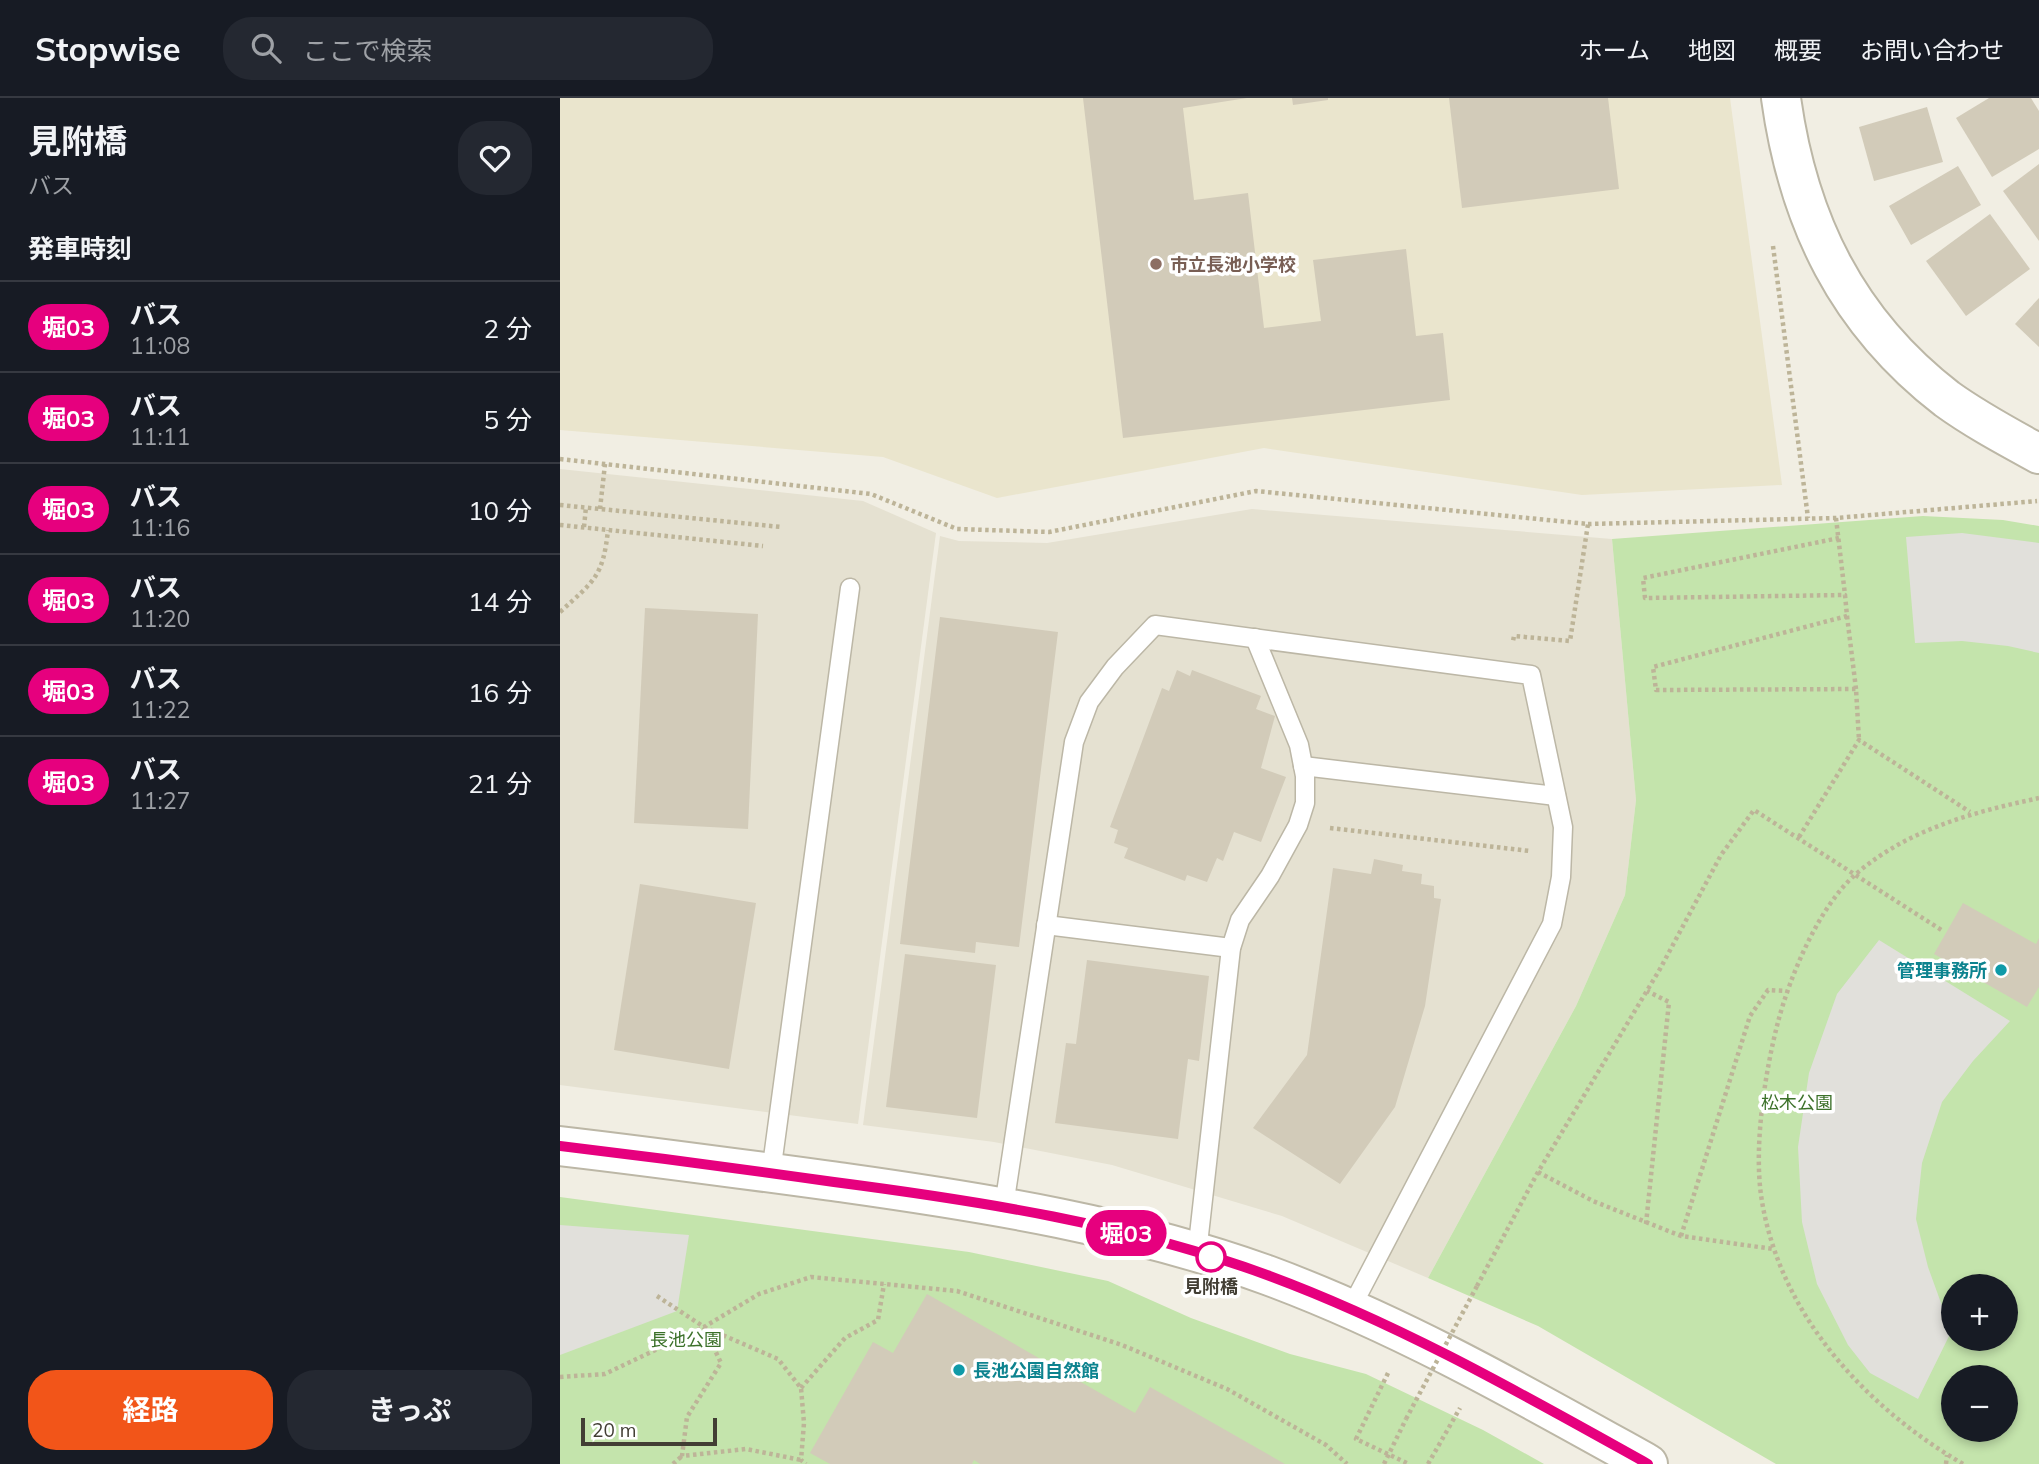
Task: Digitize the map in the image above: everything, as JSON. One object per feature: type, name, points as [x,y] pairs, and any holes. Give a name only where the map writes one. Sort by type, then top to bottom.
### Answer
[{"type":"street","points":[[1781,98],[1802,198],[1816,232],[1849,295],[1894,351],[1923,379],[1960,407],[2039,454]]},
{"type":"street","points":[[560,1146],[1004,1206],[1197,1253],[1264,1274],[1351,1308],[1491,1376],[1648,1464]]},
{"type":"lane","points":[[771,1173],[850,588]]},
{"type":"lane","points":[[1004,1206],[1074,742],[1095,694],[1115,667],[1155,625],[1531,675],[1563,827],[1552,924],[1351,1308]]},
{"type":"lane","points":[[1197,1253],[1231,948],[1240,919],[1270,876],[1298,825],[1305,803],[1303,766],[1290,718],[1273,687],[1255,638]]},
{"type":"lane","points":[[1303,766],[1556,796]]},
{"type":"lane","points":[[1046,925],[1231,948]]},
{"type":"path","points":[[1773,246],[1808,518]]},
{"type":"path","points":[[560,458],[871,494],[957,528],[1049,532],[1256,491],[1588,524],[1836,517],[2037,501]]},
{"type":"path","points":[[600,509],[605,464]]},
{"type":"path","points":[[560,505],[781,527]]},
{"type":"path","points":[[584,527],[586,507]]},
{"type":"path","points":[[1799,837],[1859,740],[1856,689],[1836,517]]},
{"type":"path","points":[[1514,636],[1570,641],[1588,524]]},
{"type":"path","points":[[560,525],[763,546]]},
{"type":"path","points":[[560,612],[586,589],[602,568],[608,530]]},
{"type":"path","points":[[1839,538],[1643,578],[1645,598],[1845,595]]},
{"type":"path","points":[[1847,615],[1653,667],[1656,690],[1856,689]]},
{"type":"path","points":[[1859,740],[1970,813]]},
{"type":"path","points":[[1963,1464],[1899,1421],[1844,1371],[1802,1309],[1773,1249],[1761,1193],[1761,1124],[1769,1057],[1786,991],[1822,918],[1855,875],[1908,839],[1970,813],[2039,798]]},
{"type":"path","points":[[1384,1464],[1538,1172],[1647,991],[1721,855],[1754,810],[1943,931]]},
{"type":"path","points":[[1298,825],[1562,854]]},
{"type":"path","points":[[1681,1236],[1750,1016],[1768,990],[1786,991]]},
{"type":"path","points":[[1646,1224],[1669,1002],[1647,991]]},
{"type":"path","points":[[1538,1172],[1646,1224],[1681,1236],[1773,1249]]},
{"type":"path","points":[[560,1377],[605,1374],[704,1327],[760,1294],[811,1277],[957,1291],[1122,1345],[1227,1389],[1326,1445],[1347,1464]]},
{"type":"path","points":[[801,1388],[845,1338],[878,1320],[884,1284]]},
{"type":"path","points":[[657,1296],[704,1327],[778,1359],[801,1388],[803,1462],[746,1449],[682,1456],[673,1464]]},
{"type":"path","points":[[682,1456],[687,1417],[721,1363],[704,1327]]},
{"type":"path","points":[[1390,1369],[1356,1438],[1409,1464]]},
{"type":"path","points":[[1429,1464],[1462,1404]]},
{"type":"path","points":[[1947,1455],[1947,1464]]},
{"type":"shaded area","name":"市立長池小学校","points":[[560,98],[1730,98],[1782,485],[1582,495],[1264,448],[997,498],[883,457],[560,430]]},
{"type":"shaded area","points":[[560,469],[863,501],[936,533],[858,1124],[560,1085]]},
{"type":"shaded area","points":[[1252,509],[1612,539],[1636,800],[1625,895],[1576,1006],[1428,1278],[1282,1216],[1112,1165],[994,1142],[863,1125],[940,536],[959,541],[1047,543]]},
{"type":"shaded area","points":[[1962,533],[2039,543],[2039,653],[2008,646],[1962,641],[1915,643],[1906,537]]},
{"type":"shaded area","points":[[1879,940],[2010,1021],[1973,1061],[1942,1102],[1922,1163],[1916,1219],[1928,1267],[1941,1303],[1942,1351],[1918,1399],[1870,1373],[1848,1345],[1817,1284],[1802,1222],[1798,1147],[1809,1073],[1837,994]]},
{"type":"shaded area","points":[[560,1225],[689,1235],[677,1311],[560,1355]]},
{"type":"green space","name":"松木公園","points":[[1923,516],[2003,520],[2039,526],[2039,1464],[1776,1464],[1538,1326],[1428,1278],[1576,1006],[1625,895],[1636,800],[1612,539]]},
{"type":"green space","name":"長池公園","points":[[560,1197],[969,1252],[1108,1281],[1191,1318],[1290,1354],[1366,1374],[1483,1430],[1544,1464],[560,1464]]},
{"type":"building","points":[[1083,98],[1247,98],[1183,108],[1194,200],[1248,193],[1264,328],[1321,321],[1313,260],[1406,249],[1416,336],[1443,333],[1450,400],[1123,438]]},
{"type":"building","points":[[1292,98],[1328,98],[1328,100],[1293,105]]},
{"type":"building","points":[[1449,98],[1608,98],[1619,189],[1462,208]]},
{"type":"building","points":[[1989,98],[2031,98],[2039,111],[2039,149],[1992,177],[1956,118]]},
{"type":"building","points":[[1927,107],[1943,162],[1874,181],[1859,127]]},
{"type":"building","points":[[2039,164],[2039,241],[2003,191]]},
{"type":"building","points":[[1958,166],[1981,205],[1911,245],[1889,206]]},
{"type":"building","points":[[1990,214],[2030,269],[1966,316],[1926,261]]},
{"type":"building","points":[[2039,298],[2039,347],[2015,324]]},
{"type":"building","points":[[645,608],[758,614],[748,829],[634,823]]},
{"type":"building","points":[[940,617],[1058,632],[1019,947],[976,942],[975,953],[900,944]]},
{"type":"building","points":[[1177,670],[1190,676],[1192,670],[1261,696],[1256,709],[1275,716],[1261,768],[1286,777],[1261,842],[1234,832],[1223,861],[1217,858],[1207,882],[1187,875],[1185,881],[1124,858],[1128,848],[1114,843],[1118,830],[1110,827],[1162,688],[1169,691]]},
{"type":"building","points":[[1374,859],[1403,865],[1402,871],[1422,874],[1421,884],[1434,886],[1434,898],[1441,899],[1425,1006],[1395,1107],[1340,1184],[1253,1128],[1307,1055],[1333,868],[1371,874]]},
{"type":"building","points":[[640,884],[756,903],[729,1069],[614,1050]]},
{"type":"building","name":"管理事務所","points":[[1963,903],[2036,944],[2039,938],[2039,987],[2027,1007],[1934,954]]},
{"type":"building","points":[[905,954],[996,965],[977,1118],[886,1107]]},
{"type":"building","points":[[1087,960],[1209,976],[1199,1061],[1188,1059],[1178,1139],[1055,1123],[1066,1043],[1076,1044]]},
{"type":"building","name":"長池公園自然館","points":[[927,1294],[1135,1413],[1150,1387],[1285,1464],[980,1464],[974,1460],[972,1464],[830,1464],[810,1453],[873,1342],[893,1353]]},
{"type":"bus line","name":"堀03","points":[[560,1146],[1004,1206],[1164,1243],[1264,1274],[1346,1305],[1491,1376],[1648,1464]]},
{"type":"place","name":"市立長池小学校","points":[[1156,264]]},
{"type":"place","name":"管理事務所","points":[[2001,970]]},
{"type":"place","name":"見附橋","points":[[1211,1257]]},
{"type":"place","name":"長池公園自然館","points":[[959,1370]]}]
